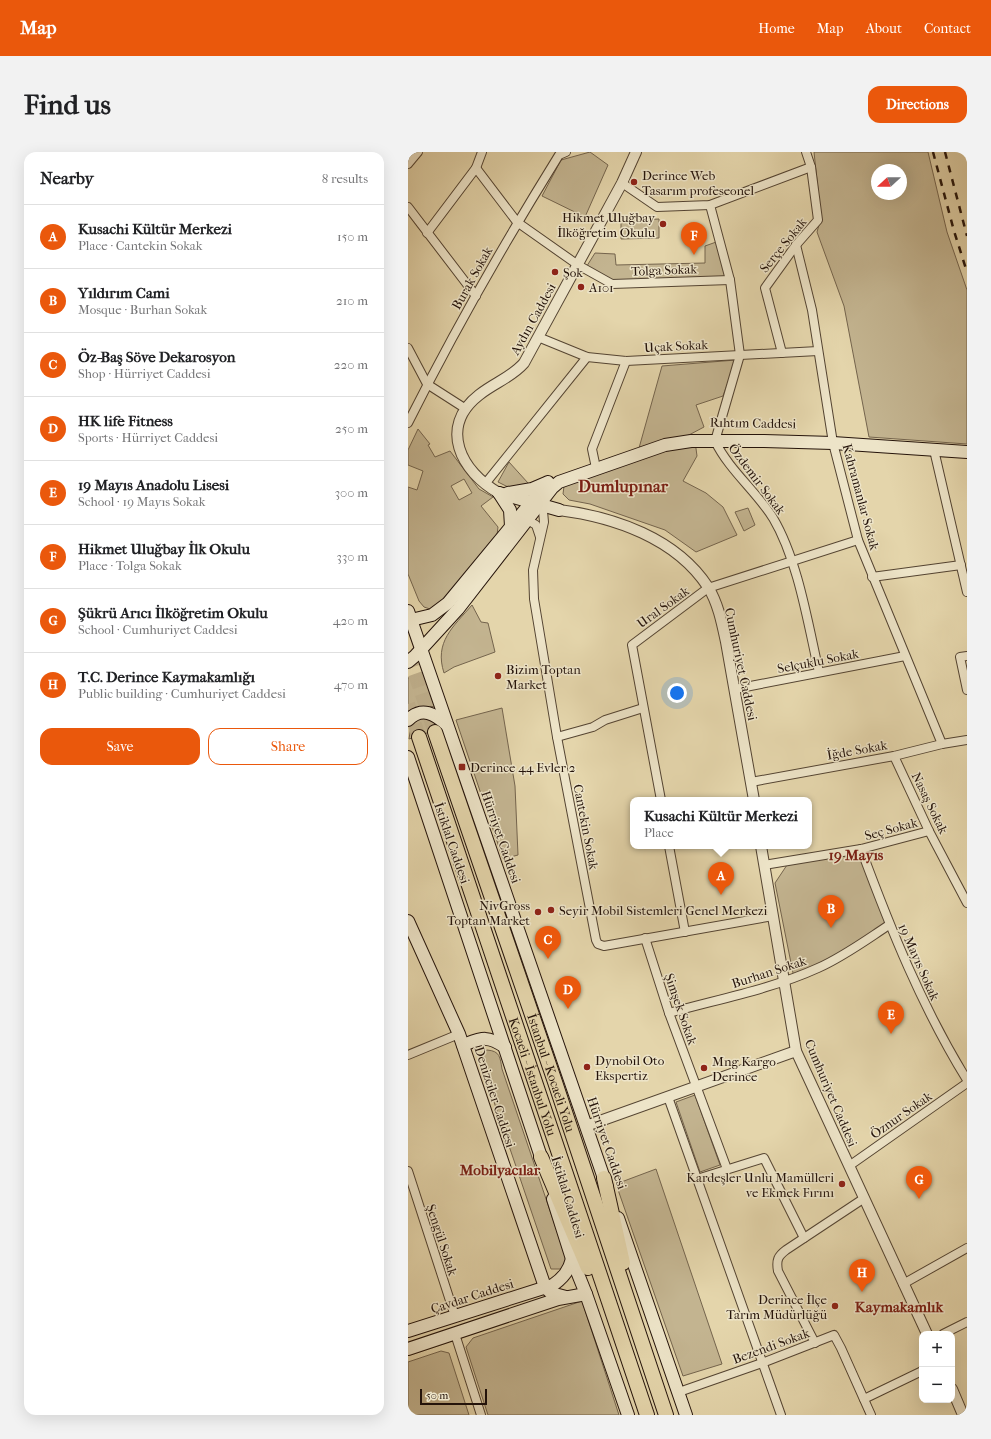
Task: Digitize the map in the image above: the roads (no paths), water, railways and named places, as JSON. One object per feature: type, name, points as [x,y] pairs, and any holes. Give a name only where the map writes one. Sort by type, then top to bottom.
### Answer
[{"type":"highway","name":"İstanbul - Kocaeli Yolu","points":[[435,732],[555,1082],[666,1415]]},
{"type":"highway","name":"Kocaeli - İstanbul Yolu","points":[[419,738],[647,1415]]},
{"type":"highway","points":[[541,1157],[629,1365]]},
{"type":"highway","points":[[604,1178],[635,1323]]},
{"type":"main road","name":"Rıhtım Caddesi","points":[[499,493],[526,490],[553,484],[595,465],[665,445],[677,442],[715,438],[833,441],[967,448]]},
{"type":"main road","name":"Rıhtım Caddesi","points":[[833,441],[967,452]]},
{"type":"main road","points":[[408,662],[458,609],[538,507],[553,484]]},
{"type":"main road","points":[[553,484],[553,499],[559,510]]},
{"type":"main road","points":[[499,493],[538,507],[559,510]]},
{"type":"main road","points":[[499,493],[510,510],[511,526]]},
{"type":"main road","points":[[409,617],[432,615],[448,603],[511,526],[538,507]]},
{"type":"main road","name":"Hürriyet Caddesi","points":[[409,617],[448,725],[686,1415]]},
{"type":"main road","points":[[408,720],[416,714],[426,712],[437,716],[448,725]]},
{"type":"main road","name":"İstiklal Caddesi","points":[[408,757],[541,1157],[572,1259],[586,1294],[628,1415]]},
{"type":"main road","name":"Denizciler Caddesi","points":[[408,921],[461,1040],[549,1286]]},
{"type":"main road","points":[[482,1038],[495,1018]]},
{"type":"main road","points":[[461,1040],[490,1038],[505,1047]]},
{"type":"main road","name":"Çavdar Caddesi","points":[[525,1311],[549,1286],[564,1276],[572,1259]]},
{"type":"main road","name":"Çavdar Caddesi","points":[[408,1331],[549,1286],[564,1283],[574,1285],[586,1294]]},
{"type":"main road","points":[[549,1286],[551,1293],[566,1297]]},
{"type":"main road","name":"Çavdar Caddesi","points":[[408,1349],[566,1297],[586,1294]]},
{"type":"street","points":[[408,164],[418,152]]},
{"type":"street","points":[[427,233],[476,168],[482,152]]},
{"type":"street","name":"Aydın Caddesi","points":[[499,493],[485,484],[464,461],[456,442],[457,429],[466,409],[479,395],[519,369],[529,354],[622,183],[636,152]]},
{"type":"street","points":[[622,183],[657,207],[710,205],[811,167],[806,152]]},
{"type":"street","name":"Burak Sokak","points":[[408,423],[427,384],[517,222],[561,153]]},
{"type":"street","name":"Serçe Sokak","points":[[782,353],[765,288],[796,245],[818,220],[811,167]]},
{"type":"street","name":"Tolga Sokak","points":[[476,168],[517,222],[578,265],[612,284],[730,280]]},
{"type":"street","name":"Özdemir Sokak","points":[[710,205],[730,280],[740,355],[715,438],[728,462],[773,519],[791,563],[804,605],[819,672]]},
{"type":"street","points":[[408,207],[476,296]]},
{"type":"street","name":"Kahramanlar Sokak","points":[[796,245],[812,310],[833,441],[858,540],[942,744]]},
{"type":"street","name":"Uçak Sokak","points":[[538,337],[587,357],[626,360],[818,351]]},
{"type":"street","points":[[408,348],[427,384],[466,409]]},
{"type":"street","points":[[485,484],[587,357]]},
{"type":"street","points":[[595,465],[592,449],[626,360]]},
{"type":"street","points":[[934,450],[966,588]]},
{"type":"street","name":"Cantekin Sokak","points":[[538,507],[544,522],[535,558],[533,584],[536,614],[557,737],[598,944],[604,946],[773,916]]},
{"type":"street","name":"Cumhuriyet Caddesi","points":[[559,510],[591,515],[623,526],[657,541],[682,557],[693,568],[708,588],[722,622],[754,797]]},
{"type":"street","points":[[526,522],[531,522],[536,525],[540,538]]},
{"type":"street","name":"Ural Sokak","points":[[659,797],[632,645],[708,588],[791,563],[858,540]]},
{"type":"street","points":[[872,577],[961,565]]},
{"type":"street","name":"Selçuklu Sokak","points":[[734,689],[905,656]]},
{"type":"street","points":[[967,656],[960,657],[967,690]]},
{"type":"street","points":[[557,737],[593,727],[605,720],[643,708]]},
{"type":"street","name":"İğde Sokak","points":[[751,782],[894,756],[942,744],[967,740]]},
{"type":"street","name":"Nasaş Sokak","points":[[894,756],[929,831],[967,903]]},
{"type":"street","name":"Seç Sokak","points":[[764,865],[861,849],[929,831]]},
{"type":"street","points":[[670,849],[685,932]]},
{"type":"street","name":"Cumhuriyet Caddesi","points":[[761,849],[796,1052],[902,1284],[926,1331]]},
{"type":"street","name":"19 Mayıs Sokak","points":[[861,849],[889,925],[933,1021],[967,1081]]},
{"type":"street","name":"Burhan Sokak","points":[[669,1013],[784,982],[831,962],[889,925]]},
{"type":"street","name":"Şimşek Sokak","points":[[644,938],[669,1013],[726,1169]]},
{"type":"street","points":[[408,1055],[461,1040]]},
{"type":"street","points":[[586,1126],[796,1052]]},
{"type":"street","name":"Öznur Sokak","points":[[849,1166],[967,1081]]},
{"type":"street","points":[[668,1097],[781,1415]]},
{"type":"street","points":[[696,1179],[764,1158],[804,1238]]},
{"type":"street","name":"Şengül Sokak","points":[[408,1171],[455,1316]]},
{"type":"street","points":[[815,1343],[777,1265],[778,1257],[863,1198]]},
{"type":"street","points":[[902,1284],[967,1248]]},
{"type":"street","points":[[949,1331],[967,1322]]},
{"type":"street","points":[[455,1334],[481,1415]]},
{"type":"street","name":"Bezendi Sokak","points":[[679,1392],[762,1363],[834,1335],[871,1415]]},
{"type":"street","points":[[864,1399],[919,1372]]},
{"type":"street","points":[[955,1396],[963,1415]]},
{"type":"tunnel","points":[[408,654],[435,732]]},
{"type":"tunnel","points":[[408,704],[419,737]]},
{"type":"railway","points":[[933,152],[954,231],[967,272]]},
{"type":"railway","points":[[945,152],[967,236]]},
{"type":"place","name":"Derince Web Tasarım profeseonel","points":[[634,182]]},
{"type":"place","name":"Hikmet Uluğbay İlköğretim Okulu","points":[[663,224]]},
{"type":"place","name":"Hikmet Uluğbay İlk Okulu","points":[[694,255]]},
{"type":"place","name":"Şok","points":[[555,272]]},
{"type":"place","name":"A101","points":[[581,287]]},
{"type":"place","name":"Bizim Toptan Market","points":[[498,676]]},
{"type":"place","name":"Derince 44 Evler 2","points":[[462,767]]},
{"type":"place","name":"Kusachi Kültür Merkezi","points":[[721,895]]},
{"type":"place","name":"Seyir Mobil Sistemleri Genel Merkezi","points":[[551,910]]},
{"type":"place","name":"NivGross Toptan Market","points":[[538,912]]},
{"type":"place","name":"Yıldırım Cami","points":[[831,928]]},
{"type":"place","name":"Öz-Baş Söve Dekarosyon","points":[[548,959]]},
{"type":"place","name":"HK life Fitness","points":[[568,1009]]},
{"type":"place","name":"19 Mayıs Anadolu Lisesi","points":[[891,1034]]},
{"type":"place","name":"Dynobil Oto Ekspertiz","points":[[587,1067]]},
{"type":"place","name":"Mng Kargo Derince","points":[[704,1068]]},
{"type":"place","name":"Kardeşler Unlu Mamülleri ve Ekmek Fırını","points":[[842,1184]]},
{"type":"place","name":"Şükrü Arıcı İlköğretim Okulu","points":[[919,1199]]},
{"type":"place","name":"T.C. Derince Kaymakamlığı","points":[[862,1292]]},
{"type":"place","name":"Derince İlçe Tarım Müdürlüğü","points":[[835,1306]]},
{"type":"district","name":"Dumlupınar","points":[[623,486]]},
{"type":"district","name":"19 Mayıs","points":[[856,855]]},
{"type":"district","name":"Mobilyacılar","points":[[500,1170]]},
{"type":"district","name":"Kaymakamlık","points":[[899,1307]]}]
